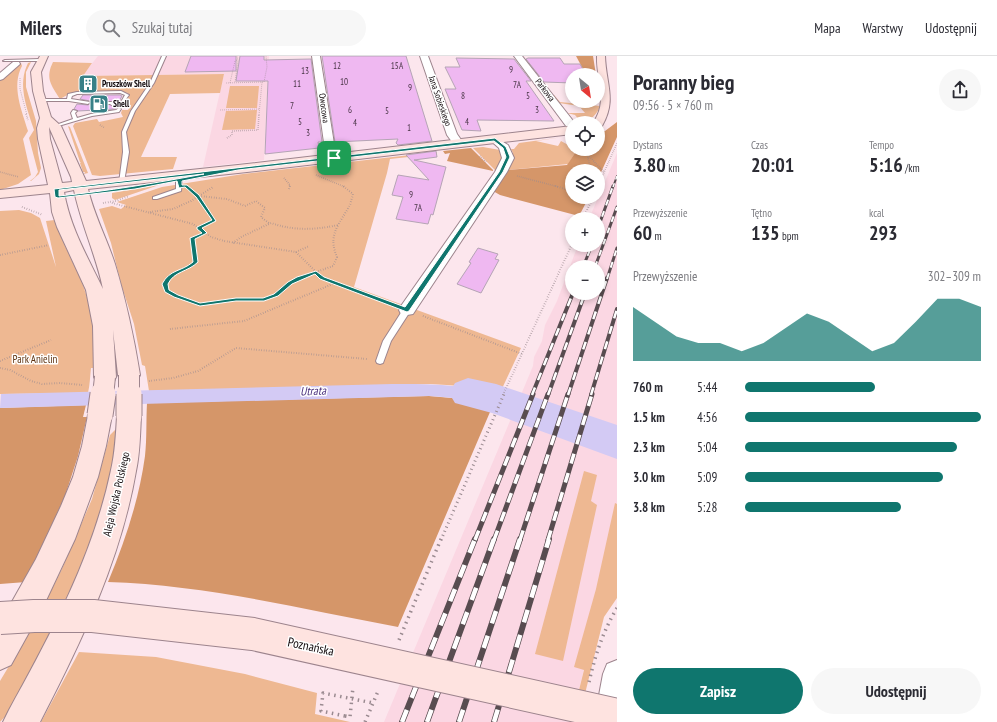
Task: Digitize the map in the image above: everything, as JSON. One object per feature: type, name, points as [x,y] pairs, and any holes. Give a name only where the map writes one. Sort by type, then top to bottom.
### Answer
[{"type":"main road","points":[[601,56],[602,68],[610,95],[608,112],[605,119]]},
{"type":"main road","name":"Aleja Wojska Polskiego","points":[[21,722],[69,632],[108,536],[124,471],[129,416],[136,378],[106,263],[78,177],[40,100],[36,76],[42,58]]},
{"type":"main road","name":"Aleja Wojska Polskiego","points":[[0,654],[48,564],[69,517],[87,472],[100,415],[97,381],[102,326],[95,290],[65,227],[44,139],[43,128],[51,122]]},
{"type":"main road","points":[[81,190],[121,182],[495,140],[565,129]]},
{"type":"main road","points":[[3,197],[38,180],[47,172],[50,165]]},
{"type":"main road","points":[[3,197],[180,183],[238,169]]},
{"type":"main road","name":"Poznańska","points":[[0,618],[34,616],[100,616],[253,634],[408,667],[617,715]]},
{"type":"street","name":"Owocowa","points":[[316,56],[330,150],[334,158]]},
{"type":"street","name":"Jana Sobieskiego","points":[[424,56],[452,135],[459,144]]},
{"type":"street","name":"Parkowa","points":[[518,56],[565,121]]},
{"type":"street","points":[[0,77],[16,64]]},
{"type":"street","points":[[407,310],[495,169],[508,157],[504,147],[495,140]]},
{"type":"street","points":[[609,722],[617,674]]},
{"type":"lane","points":[[121,182],[126,152],[124,132],[132,112],[152,83],[164,56]]},
{"type":"lane","points":[[5,61],[42,58]]},
{"type":"lane","points":[[69,100],[70,96],[77,93],[121,92],[127,95],[123,102]]},
{"type":"lane","points":[[40,100],[69,100],[83,104]]},
{"type":"lane","points":[[51,122],[83,117],[92,113],[117,111],[119,109]]},
{"type":"lane","points":[[76,118],[78,111]]},
{"type":"lane","points":[[83,117],[86,111]]},
{"type":"lane","points":[[155,198],[177,191],[180,183]]},
{"type":"lane","points":[[380,360],[387,341],[407,310]]},
{"type":"path","points":[[234,82],[238,61],[237,56]]},
{"type":"path","points":[[227,138],[232,135],[232,130],[258,130],[262,82],[264,82],[267,67],[266,56]]},
{"type":"path","points":[[230,83],[235,61],[237,60]]},
{"type":"path","points":[[227,74],[236,74]]},
{"type":"path","points":[[226,83],[262,82]]},
{"type":"path","points":[[220,110],[260,109]]},
{"type":"path","points":[[605,170],[617,143]]},
{"type":"path","points":[[475,151],[495,169],[565,189]]},
{"type":"path","points":[[589,156],[596,164]]},
{"type":"path","points":[[0,172],[20,178]]},
{"type":"path","points":[[205,233],[192,238],[195,262],[168,278],[165,284],[166,291],[200,304],[236,299],[264,300],[276,295],[290,283],[299,278],[333,266],[337,257],[332,244],[332,239],[338,224],[350,205],[352,194],[346,188],[335,182],[314,175]]},
{"type":"path","points":[[180,183],[185,185],[198,196],[214,221],[198,228]]},
{"type":"path","points":[[149,213],[173,209],[191,201],[219,185]]},
{"type":"path","points":[[198,196],[227,199],[245,206],[256,201],[265,208],[261,217],[270,224],[287,229],[320,229],[338,224]]},
{"type":"path","points":[[109,202],[193,224],[211,237],[233,243],[296,252],[309,246]]},
{"type":"path","points":[[17,207],[32,210],[41,215],[46,215]]},
{"type":"path","points":[[233,243],[241,237],[270,224]]},
{"type":"path","points":[[0,255],[33,250],[49,245]]},
{"type":"path","points":[[296,252],[322,278],[522,354]]},
{"type":"path","points":[[397,645],[487,429],[568,252]]},
{"type":"path","points":[[170,329],[244,321],[336,283]]},
{"type":"path","points":[[0,361],[51,340]]},
{"type":"path","points":[[136,378],[165,380],[193,373],[205,368],[227,352],[236,348],[380,360]]},
{"type":"path","points":[[0,368],[10,370],[31,381],[42,384],[97,381]]},
{"type":"path","points":[[365,722],[382,682]]},
{"type":"path","points":[[353,687],[350,717],[321,711],[323,693],[373,703]]},
{"type":"shaded area","points":[[98,56],[269,56],[264,160],[203,167],[224,74],[82,76]]},
{"type":"shaded area","points":[[576,56],[593,56],[595,68],[582,68]]},
{"type":"shaded area","points":[[617,122],[617,137],[605,164],[568,164],[573,156],[605,156],[605,131]]},
{"type":"shaded area","points":[[471,148],[493,171],[447,161],[450,153],[445,154],[443,151]]},
{"type":"shaded area","points":[[617,153],[617,534],[571,722],[384,722],[533,366],[534,357],[542,341],[545,325],[557,301],[565,280],[565,300],[605,300],[605,260],[572,260],[575,252],[605,252],[605,212],[592,212],[595,204],[605,204],[605,181]]},
{"type":"shaded area","points":[[565,165],[565,204],[585,204],[581,212],[565,212],[500,195],[493,191],[507,170]]},
{"type":"shaded area","points":[[429,396],[463,399],[493,405],[398,627],[218,593],[145,584],[108,582],[126,536],[139,488],[145,456],[147,403]]},
{"type":"shaded area","points":[[86,405],[83,417],[87,417],[78,456],[65,496],[26,582],[0,584],[0,408]]},
{"type":"green space","points":[[31,62],[26,72],[26,87],[36,121],[38,153],[41,168],[39,174],[30,181],[38,172],[29,138],[34,130],[26,105],[23,88],[25,71],[28,63]]},
{"type":"green space","points":[[53,62],[92,63],[83,76],[224,74],[220,93],[170,94],[141,157],[177,157],[173,169],[100,176],[92,175],[73,126],[75,123],[97,119],[99,122],[123,117],[121,113],[122,110],[128,110],[131,105],[127,105],[128,93],[77,92],[71,93],[60,99],[49,77]]},
{"type":"green space","points":[[21,63],[22,66],[17,82],[17,90],[28,131],[23,139],[31,175],[18,184],[0,190],[0,80]]},
{"type":"green space","points":[[230,86],[259,86],[257,108],[226,108]]},
{"type":"green space","points":[[552,95],[554,95],[560,102],[565,102],[565,104],[559,103]]},
{"type":"green space","points":[[581,108],[599,108],[594,116],[576,116],[567,113],[585,113]]},
{"type":"green space","points":[[257,110],[255,129],[222,130],[226,111]]},
{"type":"green space","points":[[68,126],[70,127],[88,173],[84,174],[85,172],[83,172]]},
{"type":"green space","points":[[563,137],[536,141],[558,146],[561,141],[565,143],[565,156],[573,156],[568,164],[507,170],[513,153],[511,149],[514,149],[519,143]]},
{"type":"green space","points":[[483,147],[500,150],[504,154],[498,170],[495,170],[473,148]]},
{"type":"green space","points":[[437,152],[436,154],[390,159],[354,287],[521,348],[499,395],[462,386],[431,384],[149,391],[145,366],[142,365],[134,324],[121,284],[111,243],[99,209],[112,206],[121,209],[126,205],[117,202],[162,187],[243,174]]},
{"type":"green space","points":[[159,185],[115,200],[112,198],[112,193]]},
{"type":"green space","name":"Park Anielin","points":[[19,210],[31,213],[40,218],[56,267],[46,221],[55,220],[61,237],[83,285],[91,316],[95,358],[95,368],[91,368],[88,393],[0,394],[0,211]]},
{"type":"green space","points":[[115,430],[117,431],[113,467],[99,520],[89,547],[54,627],[12,706],[0,722],[0,681],[33,626],[61,571],[92,499],[110,435]]},
{"type":"green space","points":[[584,471],[597,475],[591,501],[597,505],[563,661],[535,654]]},
{"type":"green space","points":[[615,503],[617,504],[617,598],[604,617],[578,722],[571,722],[584,670],[574,667],[596,589]]},
{"type":"green space","points":[[79,652],[156,657],[245,674],[317,693],[315,714],[350,722],[41,722]]},
{"type":"water","points":[[424,384],[471,388],[502,396],[517,402],[513,412],[472,401],[429,396],[0,408],[1,394]]},
{"type":"building","points":[[191,56],[236,56],[236,71],[185,72]]},
{"type":"building","points":[[240,56],[264,56],[264,60],[311,59],[322,142],[318,142],[319,148],[265,154],[268,81],[236,81]]},
{"type":"building","points":[[322,56],[406,56],[432,141],[398,145],[396,143],[398,139],[335,142]]},
{"type":"building","points":[[456,58],[514,59],[531,81],[526,81],[554,121],[477,120],[481,131],[462,130],[445,89],[456,89],[445,67],[460,67]]},
{"type":"building","points":[[560,58],[564,64],[580,64],[582,68],[565,68],[565,83],[544,82],[526,59]]},
{"type":"building","points":[[83,95],[122,96],[115,109],[78,111],[74,109],[77,104],[88,105],[91,103],[90,101],[80,99]]},
{"type":"building","points":[[436,151],[437,157],[414,160],[446,167],[433,215],[431,214],[428,224],[396,219],[403,197],[392,195],[398,175],[429,180],[406,155]]},
{"type":"building","points":[[478,248],[498,254],[495,259],[499,260],[481,293],[457,284],[471,263],[469,262]]},
{"type":"waterway","name":"Utrata","points":[[468,393],[496,399],[617,442]]},
{"type":"railway","points":[[613,187],[617,176]]},
{"type":"railway","points":[[604,212],[613,186]]},
{"type":"railway","points":[[598,260],[617,207]]},
{"type":"railway","points":[[607,279],[617,248]]},
{"type":"railway","points":[[586,260],[589,252]]},
{"type":"railway","points":[[568,395],[607,278]]},
{"type":"railway","points":[[532,395],[570,300]]},
{"type":"railway","points":[[548,395],[582,300]]},
{"type":"railway","points":[[591,395],[617,309]]},
{"type":"railway","points":[[475,540],[533,394]]},
{"type":"railway","points":[[494,540],[548,394]]},
{"type":"railway","points":[[520,540],[568,394]]},
{"type":"railway","points":[[548,540],[592,394]]},
{"type":"railway","points":[[402,722],[475,539]]},
{"type":"railway","points":[[427,722],[494,539]]},
{"type":"railway","points":[[459,722],[520,539]]},
{"type":"railway","points":[[494,722],[549,539]]},
{"type":"place","name":"Pruszków Shell","points":[[88,84]]},
{"type":"place","name":"Shell","points":[[99,104]]},
{"type":"route","points":[[334,158],[238,169],[135,188],[82,195],[58,197],[56,189],[238,169],[179,180],[180,187],[185,185],[198,196],[214,221],[198,228],[205,233],[192,238],[195,262],[168,278],[165,284],[166,291],[197,304],[236,299],[264,300],[276,295],[290,283],[299,278],[316,272],[322,278],[407,310],[501,172],[508,157],[506,149],[495,140],[334,158]]}]
